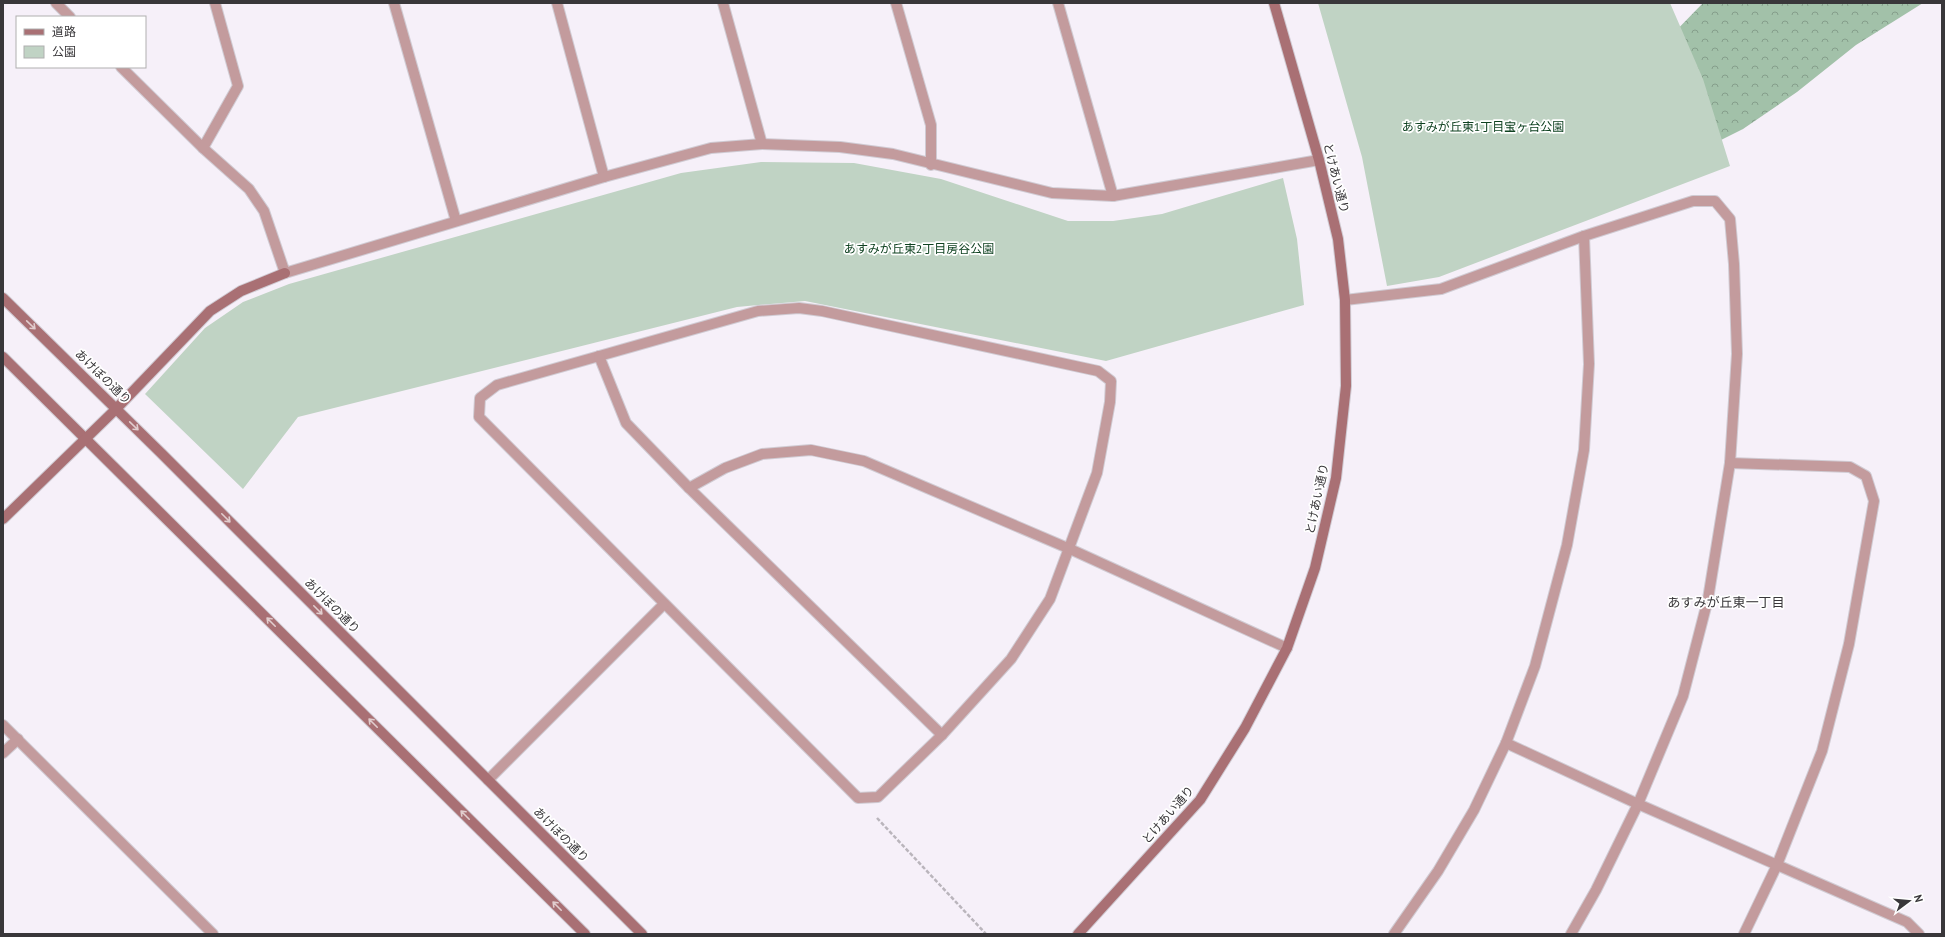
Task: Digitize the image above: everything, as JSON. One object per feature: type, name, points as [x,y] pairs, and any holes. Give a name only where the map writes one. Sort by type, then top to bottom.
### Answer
[{"type":"street","points":[[56,3],[69,16]]},
{"type":"street","points":[[203,148],[238,86],[215,3]]},
{"type":"street","points":[[394,3],[456,221]]},
{"type":"street","points":[[557,3],[604,177]]},
{"type":"street","points":[[723,3],[762,144]]},
{"type":"street","points":[[896,3],[931,125],[931,164]]},
{"type":"street","points":[[1058,3],[1113,196]]},
{"type":"street","name":"とけあい通り","points":[[1078,934],[1200,800],[1245,728],[1287,648],[1315,568],[1336,478],[1346,386],[1345,300],[1338,239],[1319,160],[1274,3]]},
{"type":"street","points":[[122,68],[203,148],[249,188],[264,211],[285,273]]},
{"type":"street","points":[[3,519],[87,439],[210,311],[241,291],[285,273],[604,177],[711,148],[762,144],[840,146],[894,154],[1052,193],[1113,196],[1319,160]]},
{"type":"street","points":[[1345,300],[1441,289],[1584,236],[1693,201],[1715,202],[1730,218],[1734,264],[1737,354],[1730,463],[1708,599],[1683,696],[1638,804],[1596,890],[1571,934]]},
{"type":"street","points":[[1394,934],[1438,871],[1474,810],[1506,743],[1539,651],[1567,545],[1584,450],[1588,364],[1584,236]]},
{"type":"street","name":"あけぼの通り","points":[[3,298],[642,934]]},
{"type":"street","points":[[799,308],[822,311],[1098,372],[1111,381],[1110,402],[1097,473],[1070,549],[1050,599],[1011,659],[942,735],[878,796],[858,798],[479,417],[480,398],[497,385],[758,311],[799,308]]},
{"type":"street","points":[[599,356],[626,423],[689,488],[942,735]]},
{"type":"street","points":[[3,357],[585,934]]},
{"type":"street","points":[[689,488],[725,468],[762,454],[810,450],[864,461],[1070,549],[1287,648]]},
{"type":"street","points":[[1730,463],[1850,468],[1866,476],[1874,501],[1849,644],[1822,751],[1777,866],[1744,934]]},
{"type":"street","points":[[488,780],[664,604]]},
{"type":"street","points":[[3,725],[213,934]]},
{"type":"street","points":[[3,753],[18,739]]},
{"type":"street","points":[[1506,743],[1638,804],[1907,922],[1919,934]]},
{"type":"path","points":[[858,798],[986,934]]},
{"type":"green space","name":"あすみが丘東1丁目宝ヶ台公園","points":[[1318,3],[1670,3],[1703,79],[1730,166],[1439,277],[1387,286],[1362,157]]},
{"type":"green space","points":[[1703,3],[1923,3],[1856,45],[1797,92],[1743,129],[1671,165],[1552,158]]},
{"type":"green space","name":"あすみが丘東2丁目房谷公園","points":[[761,162],[854,163],[941,179],[1068,221],[1113,221],[1162,214],[1283,178],[1297,239],[1304,305],[1106,361],[805,301],[737,307],[298,417],[243,489],[145,394],[205,328],[243,302],[289,284],[681,173]]},
{"type":"district","name":"あすみが丘東一丁目","points":[[1726,602]]}]
